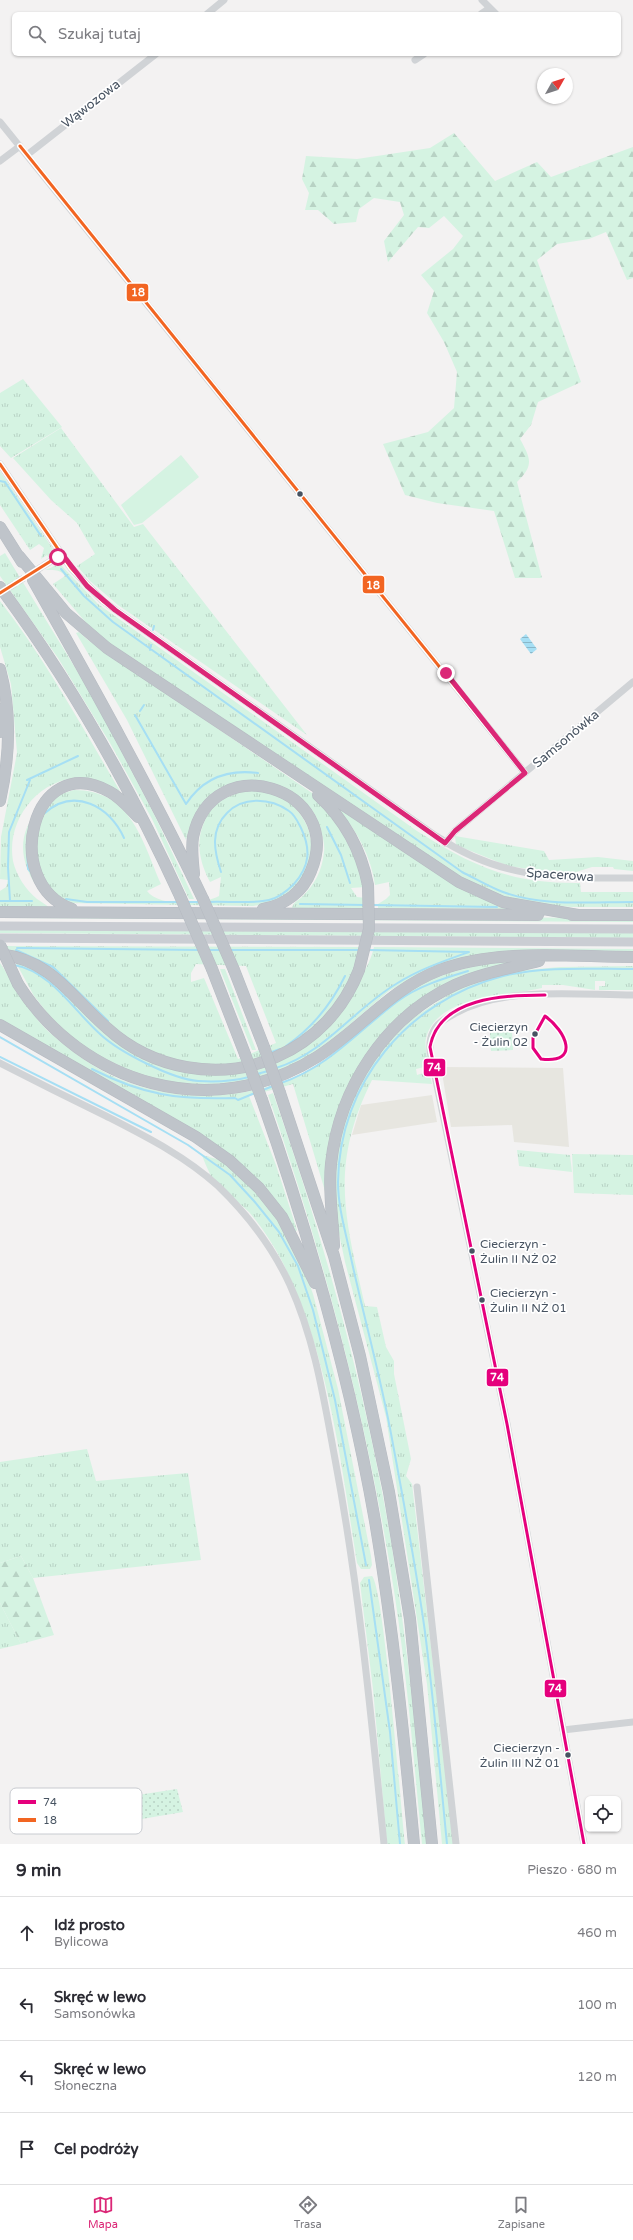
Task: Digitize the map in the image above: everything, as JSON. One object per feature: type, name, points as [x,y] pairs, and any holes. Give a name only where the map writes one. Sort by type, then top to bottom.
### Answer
[{"type":"highway","points":[[0,527],[19,556],[117,728],[167,824],[203,899],[234,970],[264,1047],[334,1256],[360,1356],[391,1507],[410,1619],[432,1844]]},
{"type":"highway","points":[[19,556],[66,613],[90,635],[282,765],[459,882],[503,902],[578,915]]},
{"type":"highway","points":[[0,587],[46,652],[84,713],[114,762],[147,826],[212,968],[246,1054],[302,1216],[328,1311],[351,1406],[383,1571],[406,1749],[414,1844]]},
{"type":"highway","points":[[0,732],[1,673]]},
{"type":"highway","points":[[0,801],[7,763],[9,730],[6,691],[1,673]]},
{"type":"highway","points":[[0,954],[24,959],[51,973],[106,1028],[140,1052],[173,1065],[208,1070],[234,1069],[252,1066],[272,1059],[299,1045],[317,1031],[335,1012],[348,992],[359,970],[369,929],[368,886],[358,850],[339,817],[318,795],[282,765]]},
{"type":"highway","points":[[28,813],[37,801],[57,788],[69,785],[90,785],[110,792],[118,797],[147,826]]},
{"type":"highway","points":[[195,882],[193,839],[198,821],[210,804],[226,792],[246,786],[266,786],[288,795],[304,809],[314,829],[317,845],[314,866],[305,883],[290,898],[274,906],[245,913]]},
{"type":"highway","points":[[30,884],[50,901],[88,912]]},
{"type":"highway","points":[[0,912],[633,915]]},
{"type":"highway","points":[[0,945],[18,984],[32,1005],[56,1032],[96,1062],[150,1083],[181,1089],[211,1090],[251,1084],[280,1076],[300,1066],[329,1049],[400,990],[442,970],[484,959],[633,957]]},
{"type":"highway","points":[[334,1256],[330,1188],[333,1147],[339,1123],[355,1083],[382,1040],[422,1005],[454,986],[498,970],[560,957]]},
{"type":"highway","points":[[0,1026],[196,1137],[245,1174],[282,1217],[328,1311]]},
{"type":"main road","points":[[0,926],[633,929]]},
{"type":"main road","points":[[0,938],[633,942]]},
{"type":"street","points":[[209,12],[224,0]]},
{"type":"street","points":[[482,0],[494,12]]},
{"type":"street","points":[[484,12],[490,8]]},
{"type":"street","name":"Wąwozowa","points":[[27,155],[153,56]]},
{"type":"street","points":[[415,60],[421,56]]},
{"type":"street","points":[[0,122],[525,773]]},
{"type":"street","points":[[0,161],[20,146]]},
{"type":"street","name":"Spacerowa","points":[[0,464],[62,554],[87,586],[115,610],[445,843],[486,863],[525,874],[558,877],[633,878]]},
{"type":"street","points":[[43,566],[62,554]]},
{"type":"street","name":"Samsonówka","points":[[445,843],[455,831],[633,682]]},
{"type":"street","points":[[584,1844],[508,1431],[434,1071],[430,1043],[435,1028],[443,1020],[468,1006],[489,999],[528,995],[633,995]]},
{"type":"street","points":[[0,1063],[155,1141],[205,1175],[228,1196],[253,1225],[273,1254],[290,1284],[308,1331],[317,1366],[348,1528],[363,1632],[384,1844]]},
{"type":"street","points":[[416,1487],[456,1844]]},
{"type":"street","points":[[563,1730],[633,1722]]},
{"type":"shaded area","points":[[441,1067],[563,1068],[569,1147],[514,1142],[512,1125],[451,1127]]},
{"type":"shaded area","points":[[432,1095],[437,1122],[352,1135],[361,1105]]},
{"type":"green space","points":[[454,133],[495,181],[537,162],[551,177],[633,147],[633,278],[627,280],[606,232],[589,239],[557,244],[537,260],[581,382],[538,402],[531,425],[520,439],[527,452],[529,462],[526,471],[517,482],[542,578],[515,578],[494,511],[437,503],[405,495],[383,444],[428,432],[454,408],[457,372],[444,342],[427,313],[434,291],[421,275],[453,249],[463,236],[444,216],[429,228],[418,227],[388,262],[384,241],[404,215],[400,202],[374,198],[359,209],[356,222],[334,224],[318,210],[305,210],[309,193],[302,179],[306,156],[357,159],[430,148]]},
{"type":"green space","points":[[23,379],[62,427],[11,458],[0,446],[0,393]]},
{"type":"green space","points":[[61,428],[134,527],[143,524],[307,735],[118,605],[90,581],[77,566],[95,554],[77,523],[51,500],[13,458]]},
{"type":"green space","points":[[181,455],[199,477],[142,523],[134,525],[121,505]]},
{"type":"green space","points":[[0,471],[53,549],[49,558],[47,555],[41,559],[44,548],[39,544],[30,550],[0,505]]},
{"type":"green space","points":[[5,553],[93,697],[154,814],[194,899],[189,899],[152,819],[110,743],[58,658],[0,576],[0,556]]},
{"type":"green space","points":[[60,564],[98,604],[417,831],[438,844],[476,864],[494,871],[514,876],[556,883],[580,883],[581,892],[633,892],[633,907],[572,907],[521,903],[501,897],[457,876],[106,641],[88,625],[53,584],[65,576],[59,571],[45,570]]},
{"type":"green space","points":[[0,601],[17,623],[48,670],[120,791],[89,779],[79,778],[64,780],[50,786],[38,794],[28,804],[20,817],[12,846],[14,866],[22,882],[29,891],[49,908],[0,907],[0,891],[6,887],[8,880],[0,879],[1,837],[17,753],[11,684],[0,647]]},
{"type":"green space","points":[[79,632],[88,640],[315,795],[350,839],[365,887],[351,888],[357,897],[366,898],[366,909],[292,908],[311,887],[317,877],[322,865],[324,842],[317,818],[305,802],[288,790],[271,783],[254,780],[238,782],[224,787],[212,796],[201,808],[192,823],[186,840],[127,720],[76,633]]},
{"type":"green space","points":[[74,790],[93,792],[109,798],[122,808],[132,820],[161,884],[147,891],[161,900],[192,903],[219,896],[221,877],[210,882],[206,874],[200,849],[201,833],[203,824],[213,808],[224,799],[238,793],[256,791],[273,794],[288,802],[299,813],[307,827],[311,843],[310,860],[303,877],[293,892],[279,900],[259,905],[67,903],[45,893],[35,884],[27,868],[23,842],[26,830],[32,818],[40,809],[50,800],[61,794]]},
{"type":"green space","points":[[341,808],[512,909],[378,908],[378,904],[390,895],[389,882],[375,885],[367,854],[357,835],[338,809]]},
{"type":"green space","points":[[455,836],[544,851],[549,860],[598,857],[633,861],[633,871],[614,869],[613,867],[592,867],[576,872],[575,876],[508,866],[456,845]]},
{"type":"green space","points":[[0,915],[633,918],[633,922],[0,918]]},
{"type":"green space","points":[[0,930],[633,932],[633,938],[0,933]]},
{"type":"green space","points":[[0,946],[363,947],[353,977],[345,991],[336,1004],[314,1027],[288,1045],[262,1057],[237,1064],[212,1066],[188,1063],[164,1057],[141,1046],[119,1032],[98,1014],[66,981],[45,963],[17,952],[0,950]],"holes":[[[196,964],[246,966],[276,1043],[238,1059],[204,978],[191,982],[191,973]]]},
{"type":"green space","points":[[374,947],[633,949],[633,954],[536,953],[431,968],[389,991],[317,1053],[266,1076],[237,1083],[198,1085],[169,1082],[133,1072],[81,1047],[49,1015],[34,996],[15,961],[40,971],[48,976],[66,992],[91,1019],[118,1043],[135,1054],[171,1069],[190,1073],[209,1074],[248,1070],[281,1059],[292,1053],[357,982],[370,960]]},
{"type":"green space","points":[[514,961],[433,993],[361,1063],[325,1191],[293,1084],[249,1096],[276,1165],[297,1230],[295,1232],[254,1176],[0,1021],[0,963],[28,1007],[49,1032],[100,1070],[119,1079],[170,1093],[223,1095],[250,1091],[276,1084],[300,1074],[333,1054],[387,1005],[424,983],[468,968]]},
{"type":"green space","points":[[633,966],[633,990],[599,990],[599,986],[605,986],[605,981],[595,981],[595,990],[563,985],[542,985],[542,988],[475,1000],[459,1005],[444,1013],[433,1024],[426,1038],[425,1045],[428,1066],[416,1069],[417,1075],[429,1071],[432,1084],[372,1080],[359,1111],[350,1139],[346,1166],[345,1192],[347,1218],[352,1246],[365,1306],[377,1307],[386,1347],[394,1361],[394,1374],[411,1459],[406,1476],[412,1484],[454,1844],[442,1844],[427,1684],[386,1417],[345,1262],[335,1214],[333,1178],[336,1148],[351,1099],[384,1046],[413,1018],[454,991],[477,980],[514,971],[560,967]]},
{"type":"green space","points":[[220,969],[225,969],[256,1050],[252,1050]]},
{"type":"green space","points":[[512,1032],[513,1050],[491,1051],[490,1033]]},
{"type":"green space","points":[[273,1093],[292,1148],[326,1259],[356,1371],[381,1484],[391,1541],[407,1654],[427,1844],[422,1844],[401,1640],[391,1572],[368,1450],[340,1330],[324,1271],[288,1153],[268,1095]]},
{"type":"green space","points":[[517,1150],[570,1155],[572,1172],[519,1166]]},
{"type":"green space","points":[[572,1154],[633,1155],[633,1195],[574,1193]]},
{"type":"green space","points":[[202,1155],[224,1161],[253,1189],[279,1222],[301,1261],[313,1294],[338,1389],[371,1556],[372,1565],[370,1569],[361,1569],[357,1563],[339,1449],[323,1373],[299,1300],[284,1265],[268,1237],[249,1212],[213,1179]]},
{"type":"green space","points":[[87,1449],[96,1481],[188,1473],[201,1560],[33,1578],[21,1556],[0,1563],[0,1462]]},
{"type":"green space","points":[[21,1556],[33,1578],[54,1635],[21,1644],[0,1603],[0,1563]]},
{"type":"green space","points":[[372,1576],[377,1590],[387,1657],[405,1844],[387,1844],[373,1689],[360,1583],[364,1577]]},
{"type":"green space","points":[[0,1603],[21,1644],[0,1649]]},
{"type":"green space","points":[[177,1789],[183,1812],[142,1819],[142,1794]]},
{"type":"water","points":[[526,634],[537,649],[531,654],[520,639]]},
{"type":"waterway","points":[[0,481],[5,482],[41,536]]},
{"type":"waterway","points":[[61,569],[84,596],[113,622],[462,872],[498,890],[530,899],[582,903],[633,902]]},
{"type":"waterway","points":[[153,630],[154,626]]},
{"type":"waterway","points":[[150,650],[151,645]]},
{"type":"waterway","points":[[140,711],[144,705]]},
{"type":"waterway","points":[[135,715],[186,804],[200,788],[217,777],[236,772],[258,773]]},
{"type":"waterway","points":[[27,780],[78,756]]},
{"type":"waterway","points":[[10,901],[8,867],[9,832],[30,780]]},
{"type":"waterway","points":[[45,813],[56,805],[68,801],[79,801],[90,804],[100,809],[110,817],[124,838]]},
{"type":"waterway","points":[[208,902],[247,902],[269,900],[279,896],[294,884],[303,871],[307,857],[304,836],[295,817],[282,807],[266,801],[249,801],[227,813],[218,826],[215,841],[215,849],[221,872]]},
{"type":"waterway","points":[[327,827],[341,855],[350,883]]},
{"type":"waterway","points":[[27,849],[28,869],[32,873]]},
{"type":"waterway","points":[[66,899],[87,902],[178,902]]},
{"type":"waterway","points":[[0,901],[32,901]]},
{"type":"waterway","points":[[186,902],[200,902]]},
{"type":"waterway","points":[[300,904],[365,905]]},
{"type":"waterway","points":[[373,905],[497,907]]},
{"type":"waterway","points":[[17,948],[200,950]]},
{"type":"waterway","points":[[16,950],[53,967],[108,1021]]},
{"type":"waterway","points":[[208,950],[222,950]]},
{"type":"waterway","points":[[230,950],[360,950]]},
{"type":"waterway","points":[[276,1068],[294,1061],[310,1052],[339,1030],[381,994],[404,979],[441,962],[469,952],[368,950]]},
{"type":"waterway","points":[[14,965],[27,969],[51,983],[100,1034],[120,1049],[146,1064],[174,1075],[198,1081],[224,1081],[249,1077]]},
{"type":"waterway","points":[[447,1844],[428,1659],[414,1559],[388,1416],[356,1281],[339,1201],[338,1182],[341,1146],[351,1112],[365,1080],[385,1051],[409,1026],[437,1005],[468,988],[503,976],[519,973],[551,969],[633,969]]},
{"type":"waterway","points":[[281,1083],[314,1068],[329,1058],[384,1012],[414,991],[432,983],[468,971]]},
{"type":"waterway","points":[[286,1046],[304,1032],[320,1015],[334,997],[345,976]]},
{"type":"waterway","points":[[0,1037],[188,1145],[230,1175],[254,1201],[279,1232],[298,1266],[313,1310],[335,1400],[366,1565]]},
{"type":"waterway","points":[[269,1053],[280,1049]]},
{"type":"waterway","points":[[0,1057],[151,1132]]},
{"type":"waterway","points":[[92,1069],[128,1085],[178,1097],[235,1098],[238,1100],[255,1093]]},
{"type":"waterway","points":[[257,1074],[268,1071]]},
{"type":"waterway","points":[[263,1090],[273,1086]]},
{"type":"waterway","points":[[369,1580],[390,1732],[400,1844]]},
{"type":"tunnel","points":[[0,593],[43,566]]},
{"type":"transit line","name":"18","points":[[0,464],[71,568],[103,601],[445,843],[455,831],[525,773],[20,146]]},
{"type":"transit line","name":"18","points":[[0,593],[62,554]]},
{"type":"transit line","name":"74","points":[[545,995],[493,998],[476,1002],[460,1009],[446,1018],[436,1030],[430,1047],[507,1424],[584,1844]]},
{"type":"transit line","name":"74","points":[[545,1016],[559,1030],[566,1045],[565,1052],[561,1056],[554,1059],[541,1059],[533,1048],[533,1038],[545,1016]]},
{"type":"place","name":"Ciecierzyn - Żulin 02","points":[[535,1034]]},
{"type":"place","name":"Ciecierzyn - Żulin II NŻ 02","points":[[472,1251]]},
{"type":"place","name":"Ciecierzyn - Żulin II NŻ 01","points":[[482,1300]]},
{"type":"place","name":"Ciecierzyn - Żulin III NŻ 01","points":[[568,1755]]},
{"type":"route","points":[[58,557],[62,554],[74,572],[87,586],[115,610],[445,843],[455,831],[525,773],[446,673]]}]
